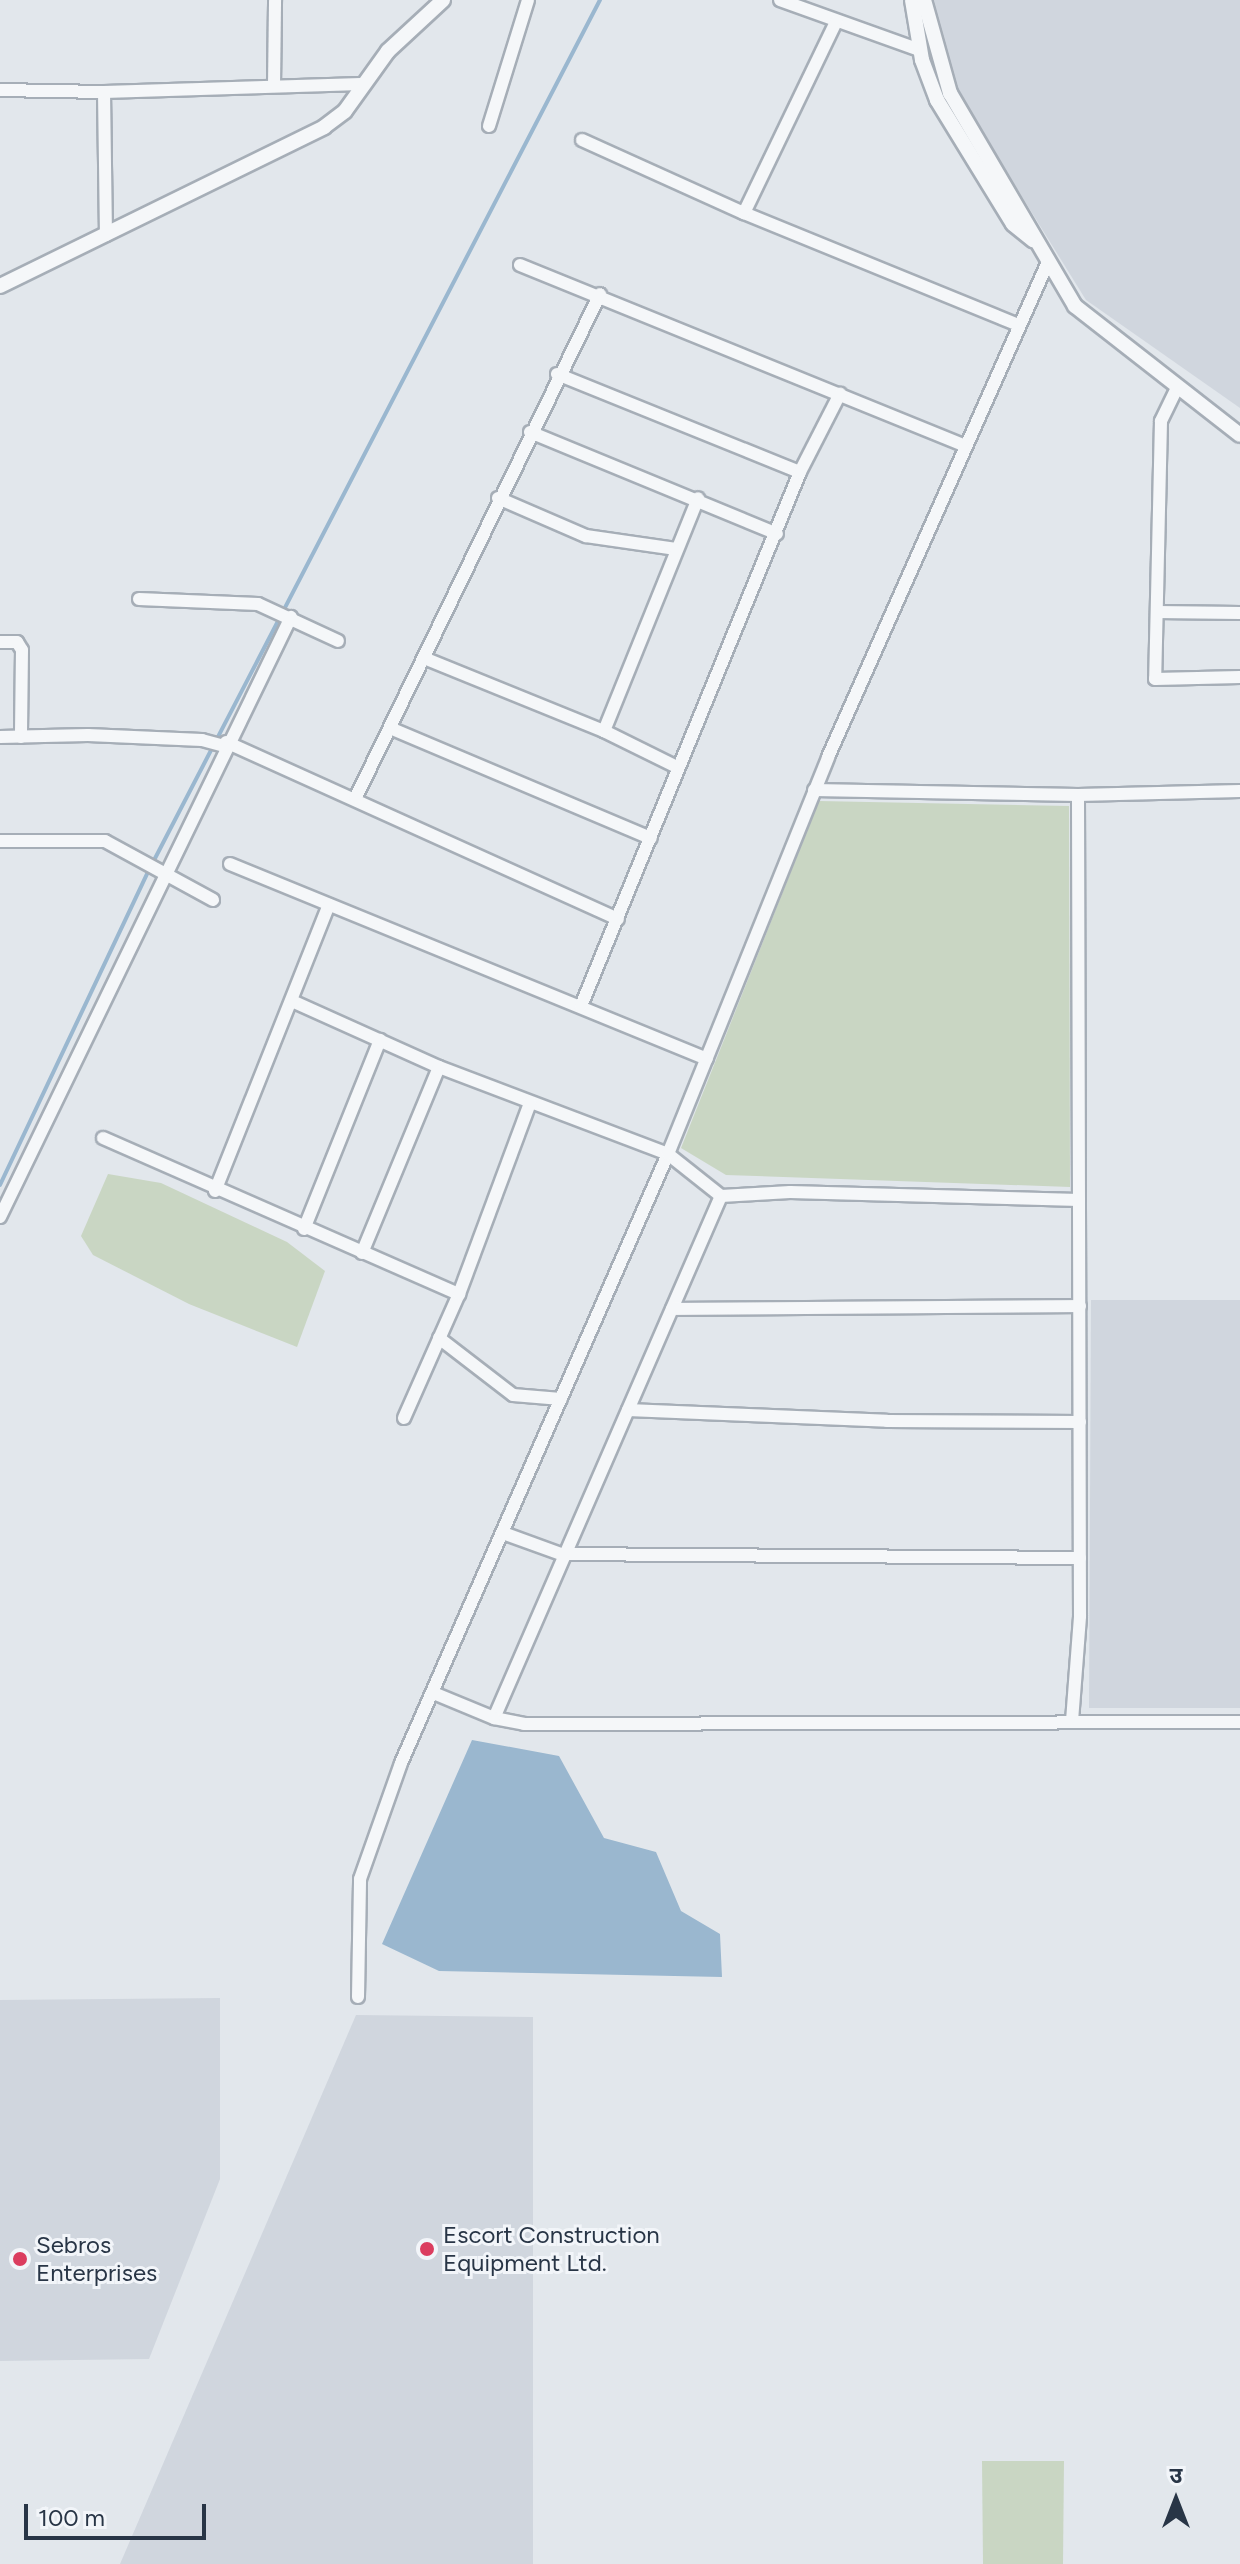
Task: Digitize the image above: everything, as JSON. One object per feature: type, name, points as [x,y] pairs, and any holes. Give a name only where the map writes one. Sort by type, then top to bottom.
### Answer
[{"type":"street","points":[[274,86],[275,0]]},
{"type":"street","points":[[0,286],[316,132],[345,111],[361,84],[443,0]]},
{"type":"street","points":[[489,126],[528,0]]},
{"type":"street","points":[[780,0],[920,50]]},
{"type":"street","points":[[912,0],[920,50],[956,136],[1013,224],[1033,240],[1075,306],[1240,435]]},
{"type":"street","points":[[924,0],[950,93],[1033,229],[1033,240]]},
{"type":"street","points":[[744,213],[836,22]]},
{"type":"street","points":[[0,90],[104,92],[361,84]]},
{"type":"street","points":[[104,92],[106,235]]},
{"type":"street","points":[[582,140],[744,213],[1019,325]]},
{"type":"street","points":[[358,1997],[362,1866],[401,1763],[436,1694],[668,1154],[814,790],[964,445],[1048,262]]},
{"type":"street","points":[[520,265],[600,294],[964,445]]},
{"type":"street","points":[[356,797],[557,374],[600,294]]},
{"type":"street","points":[[557,374],[800,472]]},
{"type":"street","points":[[1177,388],[1161,421],[1155,679],[1240,677]]},
{"type":"street","points":[[581,1006],[800,472],[840,394]]},
{"type":"street","points":[[530,432],[698,498],[777,534]]},
{"type":"street","points":[[498,498],[586,536],[676,549]]},
{"type":"street","points":[[604,731],[698,498]]},
{"type":"street","points":[[139,599],[239,601],[271,608],[338,641]]},
{"type":"street","points":[[1157,612],[1240,613]]},
{"type":"street","points":[[0,1217],[220,743],[289,616]]},
{"type":"street","points":[[0,642],[17,642],[22,650],[21,737]]},
{"type":"street","points":[[424,658],[604,731],[677,767]]},
{"type":"street","points":[[390,728],[651,838]]},
{"type":"street","points":[[0,737],[220,743],[356,797],[618,919]]},
{"type":"street","points":[[814,790],[1078,795],[1240,791]]},
{"type":"street","points":[[1072,1721],[1080,1558],[1078,795]]},
{"type":"street","points":[[0,841],[96,840],[213,900]]},
{"type":"street","points":[[230,864],[707,1059]]},
{"type":"street","points":[[215,1191],[329,905]]},
{"type":"street","points":[[292,1001],[439,1067],[668,1154],[721,1196],[777,1192],[1079,1200]]},
{"type":"street","points":[[304,1229],[380,1040]]},
{"type":"street","points":[[362,1253],[439,1067]]},
{"type":"street","points":[[404,1418],[459,1294],[530,1103]]},
{"type":"street","points":[[103,1138],[215,1191],[459,1294]]},
{"type":"street","points":[[494,1718],[561,1554],[628,1410],[721,1196]]},
{"type":"street","points":[[672,1309],[1080,1306]]},
{"type":"street","points":[[439,1338],[513,1395],[561,1399]]},
{"type":"street","points":[[628,1410],[887,1421],[1080,1422]]},
{"type":"street","points":[[503,1533],[561,1554],[1080,1558]]},
{"type":"street","points":[[436,1694],[494,1718],[524,1724],[1240,1722]]},
{"type":"shaded area","points":[[934,0],[1240,0],[1240,408],[1086,300],[944,71]]},
{"type":"shaded area","points":[[1091,1300],[1240,1300],[1240,1708],[1089,1708]]},
{"type":"shaded area","points":[[220,1998],[220,2179],[149,2359],[0,2361],[0,2000]]},
{"type":"shaded area","points":[[356,2015],[533,2017],[533,2564],[120,2564]]},
{"type":"green space","points":[[819,801],[1069,806],[1070,1187],[726,1175],[681,1148]]},
{"type":"green space","points":[[108,1174],[161,1183],[287,1242],[325,1271],[297,1347],[189,1304],[93,1255],[81,1236]]},
{"type":"green space","points":[[982,2461],[1064,2461],[1063,2564],[983,2564]]},
{"type":"water","points":[[472,1740],[559,1756],[604,1838],[656,1852],[681,1911],[720,1934],[722,1977],[439,1971],[382,1944]]},
{"type":"waterway","points":[[0,1185],[150,868],[600,0]]},
{"type":"place","name":"Escort Construction Equipment Ltd.","points":[[427,2249]]},
{"type":"place","name":"Sebros Enterprises","points":[[20,2259]]}]
